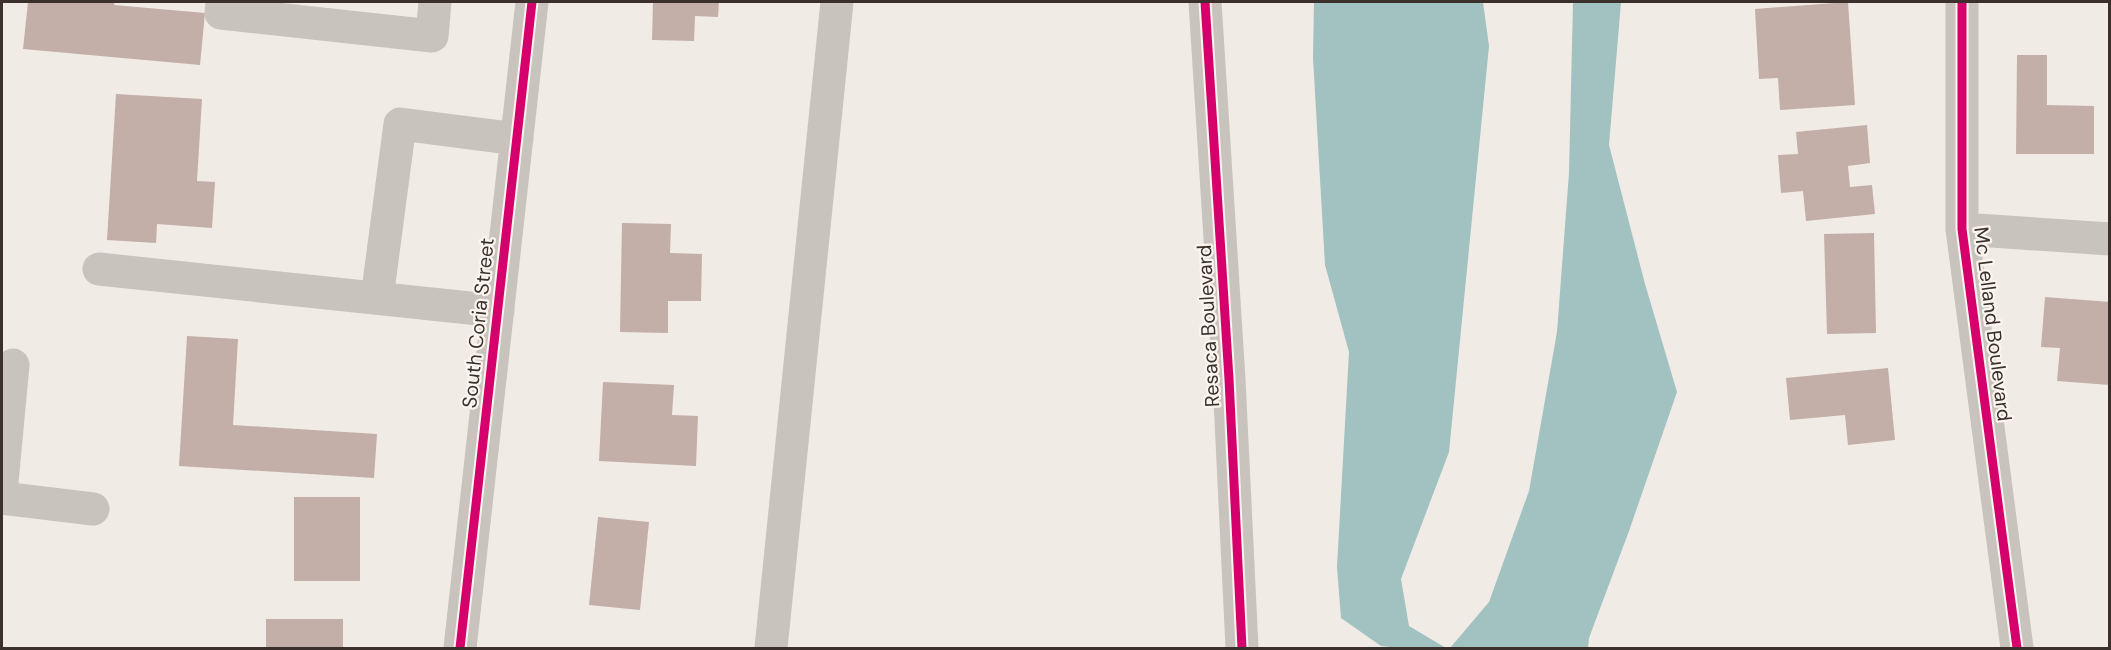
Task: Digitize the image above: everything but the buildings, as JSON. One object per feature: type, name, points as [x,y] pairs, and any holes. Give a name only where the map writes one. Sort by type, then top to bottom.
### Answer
[{"type":"street","points":[[222,2],[221,13],[432,36],[435,2]]},
{"type":"street","name":"South Coria Street","points":[[460,648],[532,2]]},
{"type":"street","points":[[771,648],[837,2]]},
{"type":"street","name":"Resaca Boulevard","points":[[1205,2],[1229,379],[1242,648]]},
{"type":"street","name":"Mc Lelland Boulevard","points":[[1962,2],[1962,229],[2017,648]]},
{"type":"street","points":[[377,298],[400,124],[517,139]]},
{"type":"street","points":[[1962,229],[2109,239]]},
{"type":"street","points":[[99,269],[498,311]]},
{"type":"street","points":[[2,482],[13,365]]},
{"type":"street","points":[[2,498],[93,509]]},
{"type":"water","points":[[1314,2],[1483,2],[1489,46],[1449,452],[1401,579],[1409,626],[1446,648],[1381,646],[1341,618],[1337,567],[1349,352],[1325,265],[1313,58]]},
{"type":"water","points":[[1573,2],[1621,2],[1609,145],[1645,284],[1677,392],[1589,638],[1588,648],[1450,648],[1489,602],[1529,491],[1557,332],[1569,173]]},
{"type":"cycle path","points":[[460,648],[532,2]]},
{"type":"cycle path","points":[[1205,2],[1229,379],[1242,648]]},
{"type":"cycle path","points":[[1962,2],[1962,229],[2017,648]]}]
